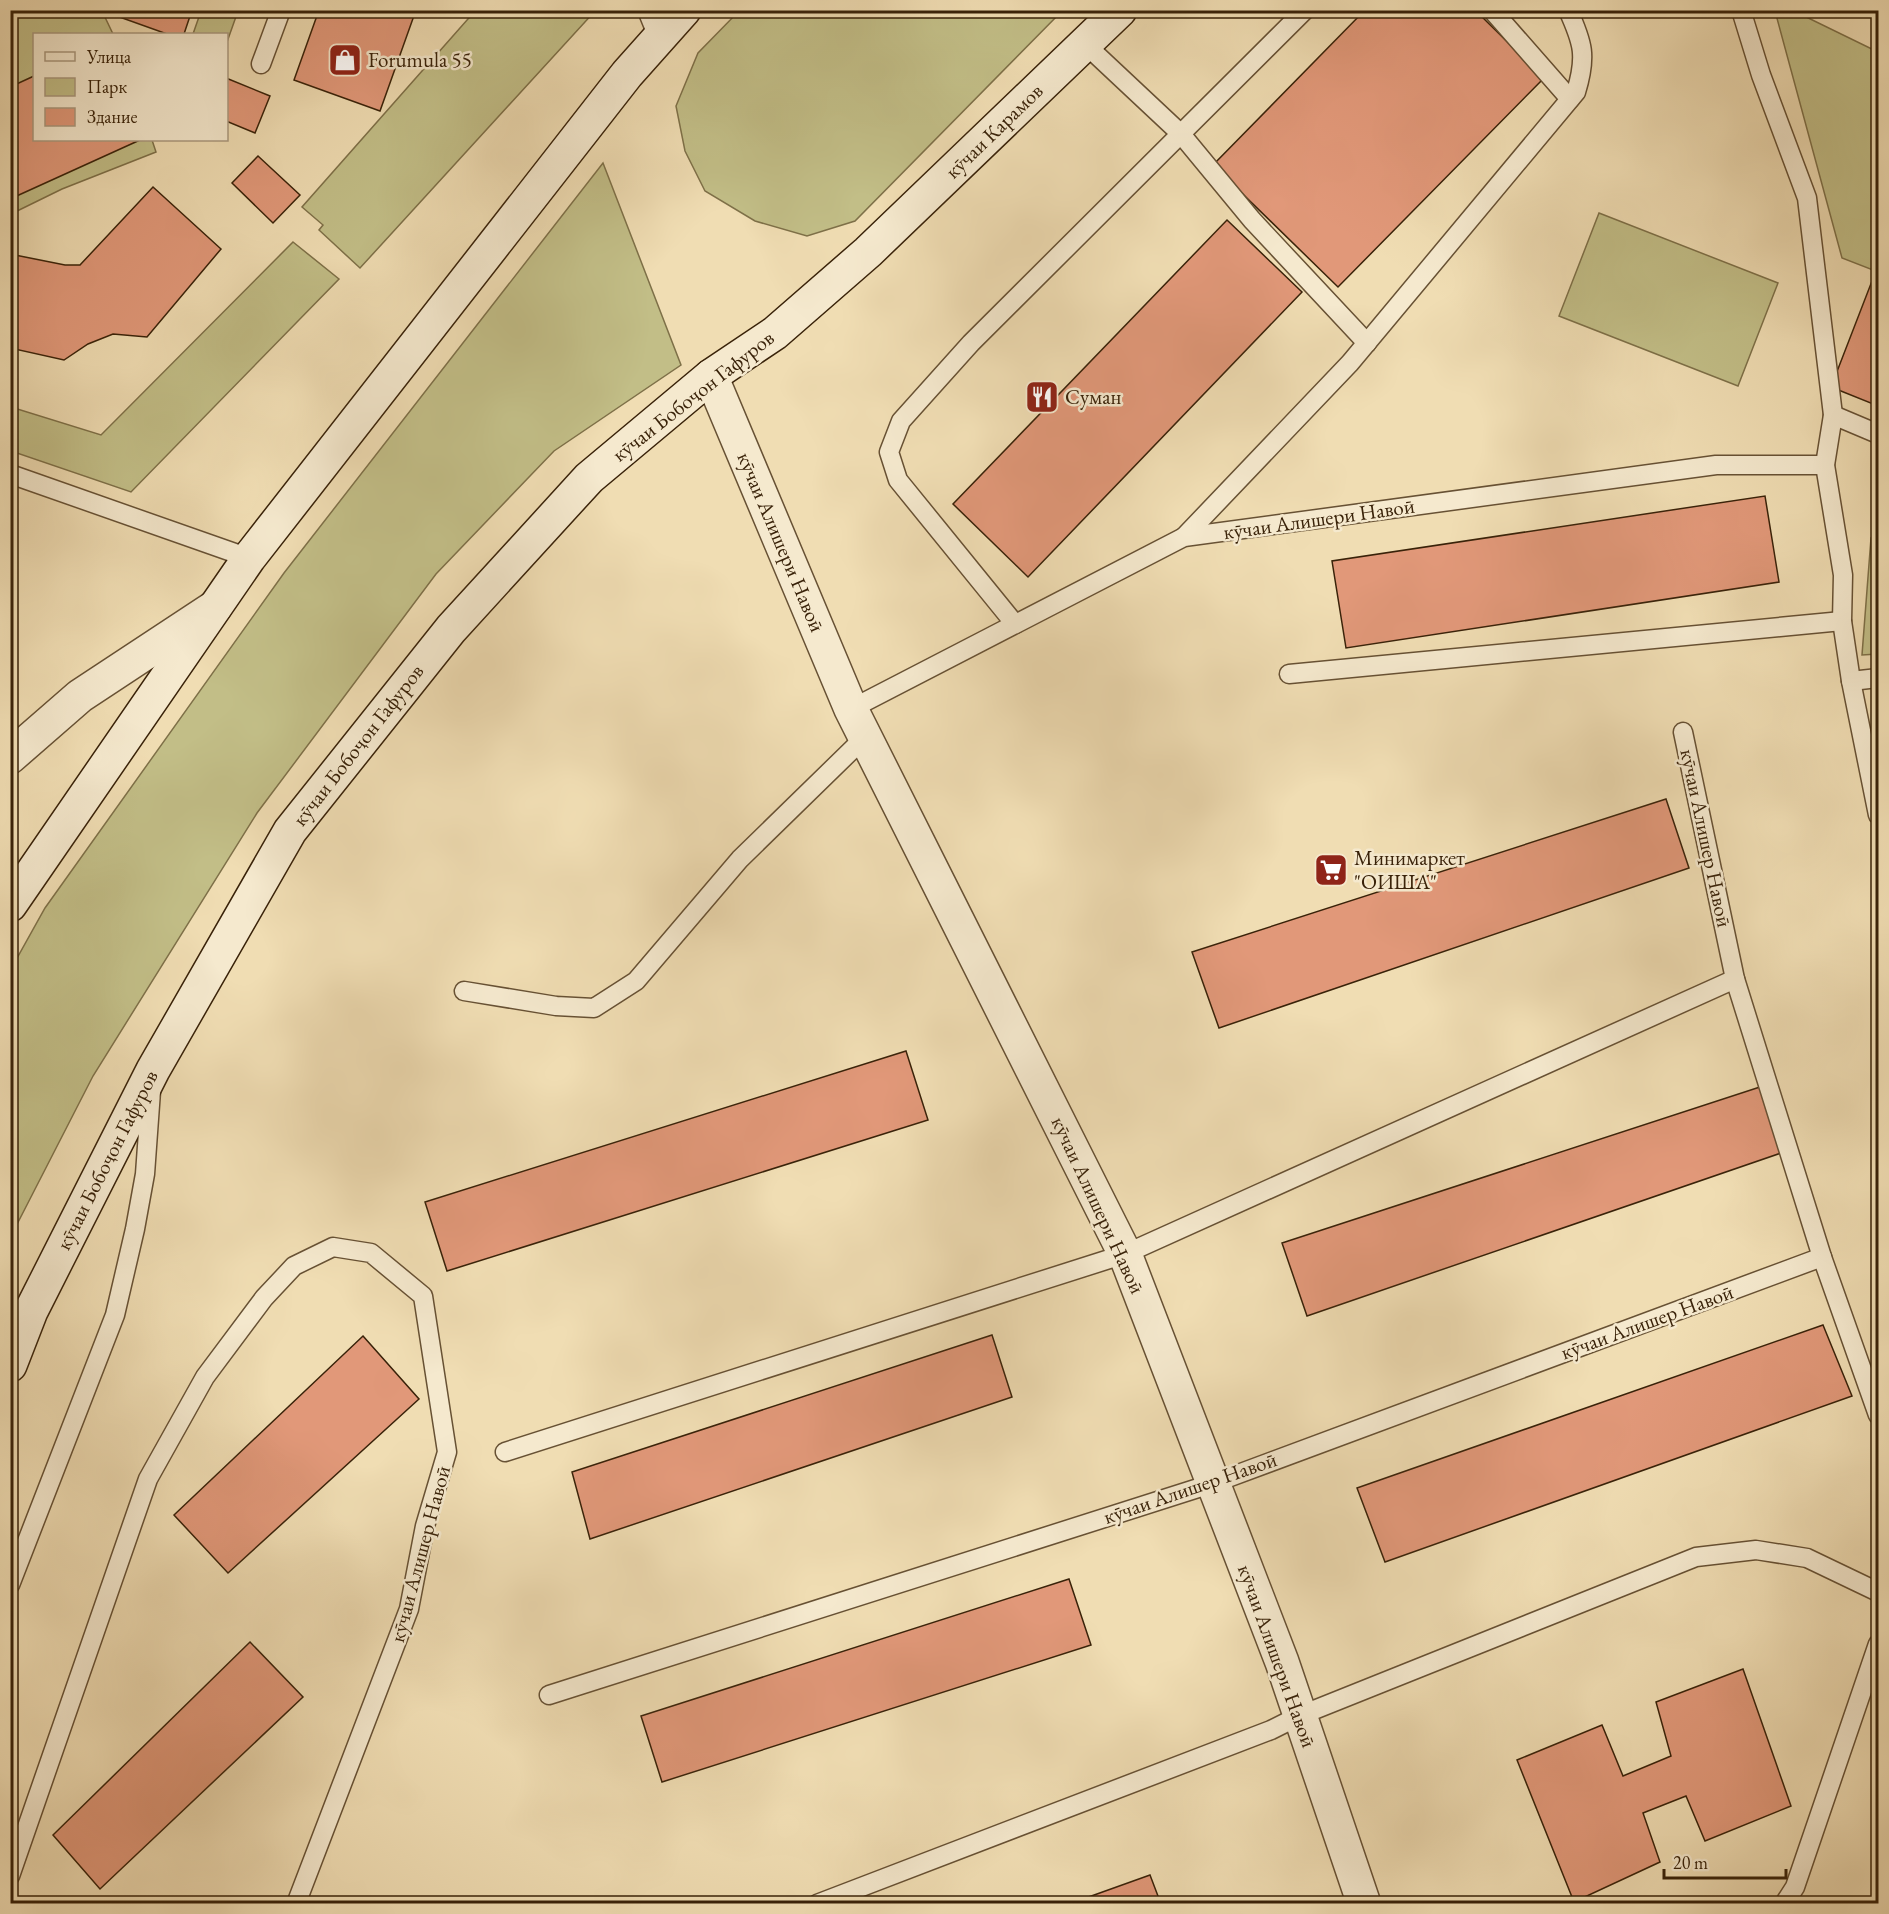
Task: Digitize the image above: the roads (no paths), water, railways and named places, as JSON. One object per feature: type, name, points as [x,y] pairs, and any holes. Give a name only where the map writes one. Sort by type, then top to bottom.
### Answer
[{"type":"main road","points":[[10,905],[249,558],[612,92],[653,24],[684,10]]},
{"type":"main road","name":"кӯчаи Карамов","points":[[868,252],[1120,10]]},
{"type":"main road","name":"кӯчаи Бобоҷон Гафуров","points":[[10,1365],[31,1311],[153,1070],[290,831],[451,628],[589,478],[711,376],[775,333],[868,252]]},
{"type":"main road","name":"кӯчаи Алишери Навоӣ","points":[[711,376],[858,723],[1125,1254],[1282,1662],[1364,1904]]},
{"type":"main road","points":[[10,756],[80,696],[215,607]]},
{"type":"lane","points":[[261,64],[281,10]]},
{"type":"lane","points":[[1015,624],[898,480],[889,452],[901,421],[971,343],[1305,10]]},
{"type":"lane","points":[[1492,10],[1570,99]]},
{"type":"lane","points":[[1184,537],[1367,343],[1576,92],[1584,65],[1579,34],[1568,10]]},
{"type":"lane","points":[[1741,10],[1761,75],[1807,198],[1833,415],[1825,465],[1843,575],[1842,621],[1851,681],[1878,815]]},
{"type":"lane","points":[[1085,44],[1181,134],[1252,220],[1367,343]]},
{"type":"lane","points":[[1833,415],[1878,434]]},
{"type":"lane","name":"кӯчаи Алишери Навоӣ","points":[[858,723],[1015,624],[1184,537],[1716,465],[1825,465]]},
{"type":"lane","points":[[10,474],[249,558]]},
{"type":"lane","points":[[1289,674],[1842,621]]},
{"type":"lane","points":[[1851,681],[1878,678]]},
{"type":"lane","points":[[464,991],[556,1006],[594,1008],[636,981],[858,723]]},
{"type":"lane","name":"кӯчаи Алишер Навоӣ","points":[[1683,732],[1735,979],[1822,1257],[1878,1415]]},
{"type":"lane","points":[[505,1452],[1125,1254],[1735,979]]},
{"type":"lane","points":[[10,1585],[115,1315],[145,1174],[153,1070]]},
{"type":"lane","name":"кӯчаи Алишер Навоӣ","points":[[10,1876],[148,1479],[205,1377],[264,1298],[294,1266],[333,1247],[371,1253],[423,1296],[447,1452],[425,1526],[409,1609],[296,1904]]},
{"type":"lane","name":"кӯчаи Алишер Навоӣ","points":[[549,1695],[1214,1483],[1822,1257]]},
{"type":"lane","points":[[817,1904],[1271,1730],[1299,1716],[1696,1557],[1756,1550],[1807,1558],[1878,1592]]},
{"type":"lane","points":[[1784,1904],[1795,1887],[1878,1644]]},
{"type":"place","name":"Forumula 55","points":[[345,60]]},
{"type":"place","name":"Суман","points":[[1042,397]]},
{"type":"place","name":"Минимаркет \"ОИША\"","points":[[1331,870]]}]
